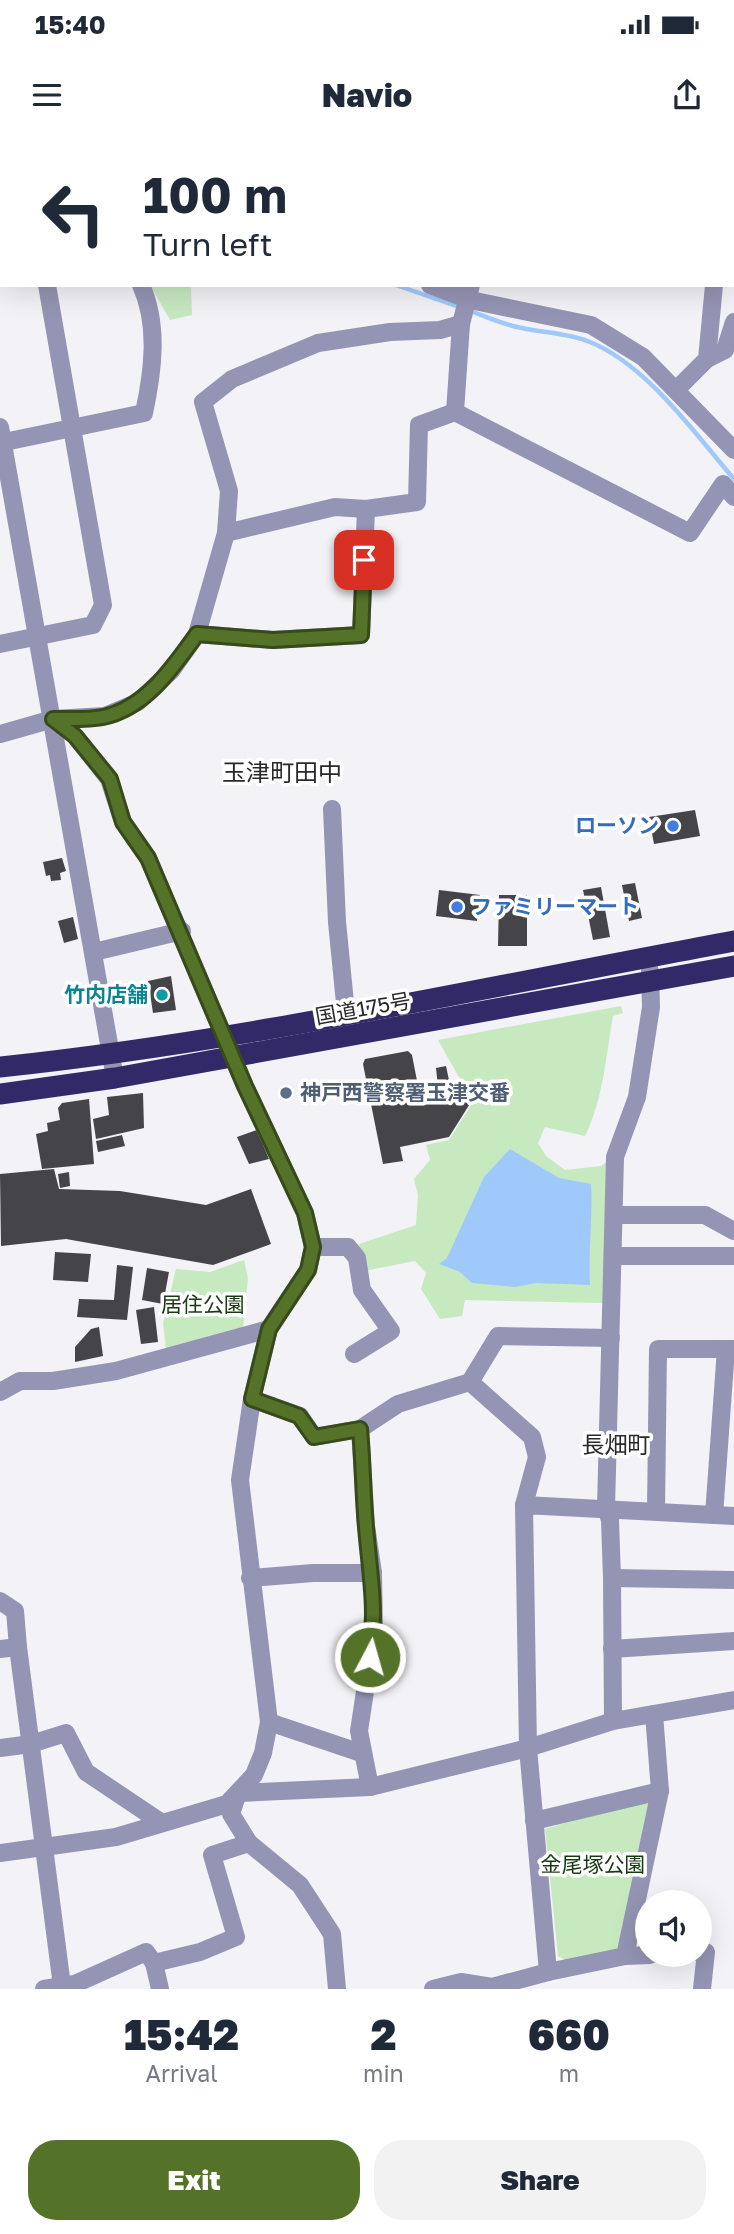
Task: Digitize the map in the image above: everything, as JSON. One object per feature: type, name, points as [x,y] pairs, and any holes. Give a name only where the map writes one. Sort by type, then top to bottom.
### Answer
[{"type":"highway","name":"国道175号","points":[[0,1067],[112,1055],[224,1037],[734,941]]},
{"type":"highway","name":"国道175号","points":[[0,1094],[115,1078],[734,966]]},
{"type":"street","points":[[0,644],[93,625],[103,605],[47,287]]},
{"type":"street","points":[[115,1078],[1,437],[144,413],[152,376],[151,307],[142,287]]},
{"type":"street","points":[[440,287],[591,325],[643,357],[734,450]]},
{"type":"street","points":[[708,359],[714,287]]},
{"type":"street","points":[[455,412],[461,324],[470,293]]},
{"type":"street","points":[[676,390],[708,359],[725,350],[734,322]]},
{"type":"street","points":[[0,734],[53,719],[105,716],[138,702],[171,671],[197,634],[226,533],[229,491],[203,402],[232,379],[318,343],[390,332],[440,330],[461,324]]},
{"type":"street","points":[[226,533],[335,508],[366,509],[417,502],[419,425],[455,412],[690,533],[730,485]]},
{"type":"street","points":[[197,634],[273,640],[361,635],[366,509]]},
{"type":"street","points":[[0,1853],[116,1837],[227,1804],[254,1774],[263,1753],[269,1722],[240,1480],[252,1399],[269,1329],[308,1270],[313,1247],[305,1213],[224,1037],[182,931],[148,858],[123,822],[110,779],[75,736],[53,719]]},
{"type":"street","points":[[332,809],[337,922],[346,1013]]},
{"type":"street","points":[[94,952],[182,931]]},
{"type":"street","points":[[614,1721],[612,1578],[610,1520],[607,1508],[615,1157],[637,1097],[651,1007],[650,957]]},
{"type":"street","points":[[615,1215],[705,1216],[734,1231]]},
{"type":"street","points":[[313,1247],[348,1247],[357,1258],[362,1290],[391,1331],[354,1354]]},
{"type":"street","points":[[614,1256],[734,1256]]},
{"type":"street","points":[[0,1392],[20,1381],[53,1381],[116,1371],[269,1329]]},
{"type":"street","points":[[252,1399],[299,1416],[314,1437],[360,1429],[398,1404],[470,1381],[498,1336],[611,1338]]},
{"type":"street","points":[[656,1511],[658,1349],[730,1349],[714,1515]]},
{"type":"street","points":[[470,1381],[532,1437],[537,1457],[524,1505],[528,1748],[548,1972]]},
{"type":"street","points":[[360,1429],[366,1526],[373,1573],[374,1632],[359,1731],[361,1753],[370,1787]]},
{"type":"street","points":[[524,1505],[734,1516]]},
{"type":"street","points":[[250,1578],[313,1573],[373,1573]]},
{"type":"street","points":[[612,1578],[734,1580]]},
{"type":"street","points":[[0,1601],[15,1611],[9,1648],[31,1744],[62,1986]]},
{"type":"street","points":[[612,1649],[734,1641]]},
{"type":"street","points":[[238,1793],[370,1787],[528,1748],[614,1721],[734,1700]]},
{"type":"street","points":[[625,1956],[660,1791],[654,1714]]},
{"type":"street","points":[[269,1722],[361,1753]]},
{"type":"street","points":[[0,1748],[31,1744],[66,1733],[86,1772],[162,1823]]},
{"type":"street","points":[[534,1821],[660,1791]]},
{"type":"street","points":[[238,1793],[231,1814],[249,1843],[300,1885],[331,1934],[337,1989]]},
{"type":"street","points":[[154,1963],[200,1952],[236,1937],[212,1855],[249,1843]]},
{"type":"street","points":[[44,1989],[75,1984],[146,1952],[154,1963],[160,1989]]},
{"type":"street","points":[[433,1989],[461,1982],[492,1987],[515,1986],[548,1972],[635,1956]]},
{"type":"street","points":[[702,1989],[704,1967]]},
{"type":"green space","points":[[151,287],[191,287],[192,315],[170,320]]},
{"type":"green space","points":[[621,1006],[623,1013],[613,1016],[600,1093],[585,1136],[545,1127],[538,1143],[546,1156],[565,1170],[601,1166],[609,1160],[604,1303],[465,1300],[462,1316],[440,1319],[421,1289],[426,1273],[415,1261],[364,1271],[359,1244],[416,1225],[418,1195],[414,1179],[430,1160],[426,1145],[449,1140],[473,1102],[438,1040]]},
{"type":"green space","name":"居住公園","points":[[244,1260],[248,1278],[243,1329],[166,1349],[163,1323],[176,1269],[210,1272]]},
{"type":"green space","name":"金尾塚公園","points":[[642,1800],[650,1803],[620,1950],[568,1961],[558,1956],[545,1829]]},
{"type":"water","points":[[510,1149],[559,1178],[591,1184],[590,1285],[536,1283],[515,1287],[472,1283],[460,1272],[439,1264],[447,1258],[484,1177]]},
{"type":"building","points":[[695,810],[700,836],[654,844],[649,817]]},
{"type":"building","points":[[62,858],[66,871],[60,873],[61,880],[51,881],[50,875],[46,876],[43,862]]},
{"type":"building","points":[[635,883],[642,918],[629,921],[622,885]]},
{"type":"building","points":[[601,887],[610,937],[593,940],[583,890]]},
{"type":"building","points":[[439,890],[480,895],[477,921],[436,916]]},
{"type":"building","points":[[499,895],[527,895],[527,946],[498,946]]},
{"type":"building","points":[[73,917],[78,939],[64,943],[58,921]]},
{"type":"building","name":"竹内店舗","points":[[171,976],[176,1010],[153,1013],[148,981]]},
{"type":"building","points":[[408,1051],[412,1055],[419,1091],[438,1087],[436,1068],[446,1066],[450,1085],[457,1084],[471,1102],[449,1137],[400,1147],[403,1161],[383,1164],[363,1064],[365,1059]]},
{"type":"building","points":[[143,1093],[144,1128],[96,1139],[93,1119],[109,1115],[107,1097]]},
{"type":"building","points":[[89,1099],[94,1164],[42,1169],[36,1134],[48,1131],[47,1123],[60,1120],[58,1108],[62,1103]]},
{"type":"building","points":[[257,1130],[269,1159],[249,1164],[237,1137]]},
{"type":"building","points":[[122,1135],[125,1146],[98,1152],[96,1141]]},
{"type":"building","points":[[54,1169],[59,1189],[120,1191],[206,1205],[251,1189],[271,1244],[213,1265],[66,1239],[1,1246],[0,1174]]},
{"type":"building","points":[[69,1172],[70,1186],[60,1188],[58,1174]]},
{"type":"building","points":[[55,1252],[91,1254],[88,1282],[53,1280]]},
{"type":"building","points":[[117,1265],[133,1267],[127,1320],[77,1317],[79,1299],[114,1300]]},
{"type":"building","points":[[147,1268],[169,1272],[163,1304],[142,1300]]},
{"type":"building","points":[[154,1307],[158,1342],[141,1344],[136,1310]]},
{"type":"building","points":[[99,1327],[103,1356],[75,1362],[75,1347],[91,1329]]},
{"type":"waterway","points":[[402,287],[462,308]]},
{"type":"waterway","points":[[470,311],[515,327],[582,339],[611,353],[631,367],[669,402],[734,479]]},
{"type":"place","name":"ローソン","points":[[673,826]]},
{"type":"place","name":"ファミリーマート","points":[[457,907]]},
{"type":"place","name":"竹内店舗","points":[[162,995]]},
{"type":"place","name":"神戸西警察署玉津交番","points":[[286,1093]]},
{"type":"district","name":"玉津町田中","points":[[282,773]]},
{"type":"district","name":"長畑町","points":[[616,1445]]},
{"type":"route","points":[[364,560],[361,635],[273,640],[197,634],[171,671],[138,702],[105,716],[53,719],[75,736],[110,779],[123,822],[148,858],[182,931],[245,1086],[305,1213],[313,1247],[308,1270],[269,1329],[252,1399],[299,1416],[314,1437],[360,1429],[366,1526],[373,1573],[374,1632],[370,1657]]}]
